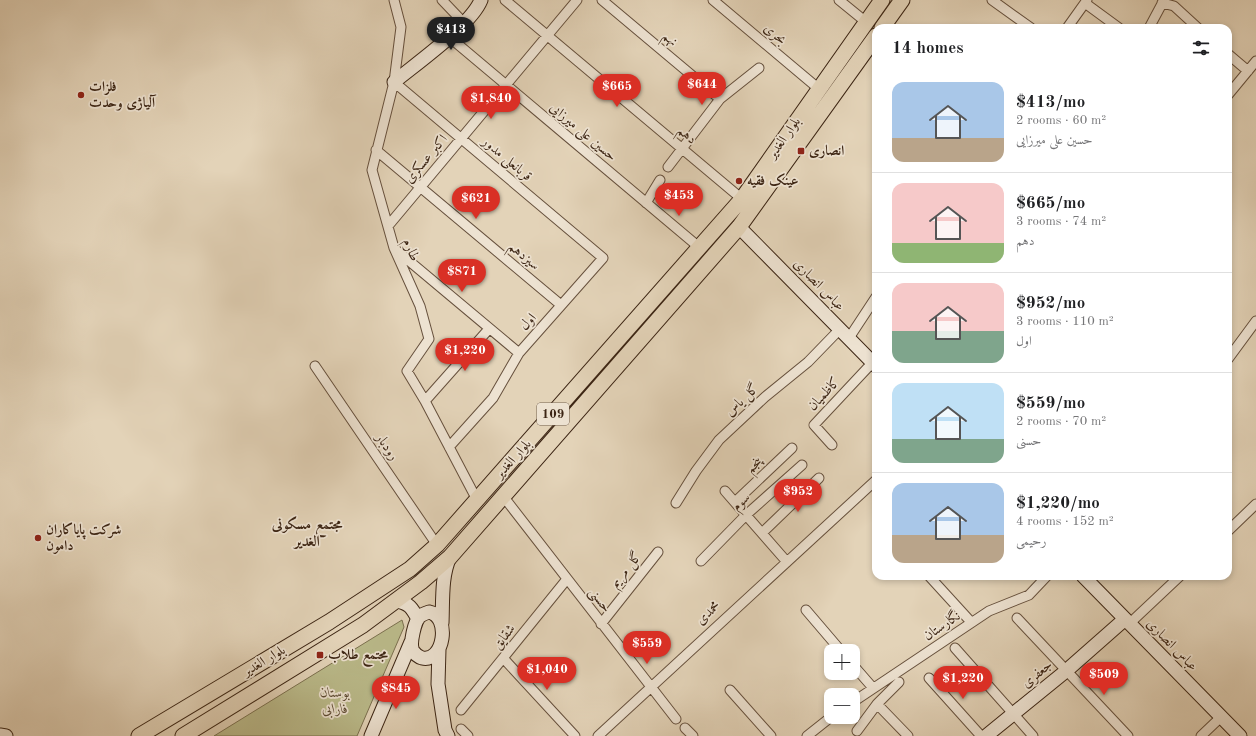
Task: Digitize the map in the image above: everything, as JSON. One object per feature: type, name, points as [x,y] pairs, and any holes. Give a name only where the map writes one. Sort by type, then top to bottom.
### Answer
[{"type":"main road","name":"بلوار الغدیر","points":[[139,736],[329,622],[410,569],[437,545],[742,199],[882,0]]},
{"type":"main road","points":[[885,24],[902,0]]},
{"type":"main road","name":"بلوار الغدیر","points":[[183,736],[363,625],[422,582],[450,557],[739,227],[872,42]]},
{"type":"street","name":"طارم","points":[[394,0],[401,27],[394,82],[372,170],[394,248],[420,306],[429,339],[407,371],[477,500]]},
{"type":"street","points":[[442,0],[464,23]]},
{"type":"street","points":[[394,82],[464,23],[478,7],[481,0]]},
{"type":"street","name":"دهم","points":[[505,0],[742,199]]},
{"type":"street","name":"اکبر عسکری","points":[[388,226],[578,0]]},
{"type":"street","name":"نهم","points":[[602,0],[720,99]]},
{"type":"street","name":"بحری","points":[[713,0],[819,89]]},
{"type":"street","points":[[839,0],[866,22]]},
{"type":"street","points":[[992,0],[1025,24]]},
{"type":"street","points":[[1070,24],[1086,2],[1114,24]]},
{"type":"street","points":[[1152,24],[1163,2],[1174,6],[1194,24]]},
{"type":"street","name":"حسین علی میرزایی","points":[[448,36],[700,248]]},
{"type":"street","points":[[1232,57],[1248,71]]},
{"type":"street","points":[[1232,90],[1256,61]]},
{"type":"street","points":[[668,167],[720,99],[759,68]]},
{"type":"street","name":"قربانعلی مدور","points":[[394,82],[603,258]]},
{"type":"street","name":"سیزدهم","points":[[376,150],[561,305]]},
{"type":"street","points":[[646,203],[660,180]]},
{"type":"street","name":"عباس انصاری","points":[[739,227],[872,362]]},
{"type":"street","points":[[394,248],[488,330],[519,353]]},
{"type":"street","name":"اول","points":[[449,447],[493,398],[519,353],[603,258]]},
{"type":"street","points":[[849,338],[872,303]]},
{"type":"street","points":[[1232,354],[1256,321]]},
{"type":"street","name":"گل یاس","points":[[676,503],[696,471],[719,440],[765,397],[808,362],[840,329]]},
{"type":"street","points":[[425,402],[488,330]]},
{"type":"street","name":"رودبار","points":[[315,366],[437,545]]},
{"type":"street","name":"کاظمیان","points":[[832,445],[814,425],[872,366]]},
{"type":"street","name":"پنجم","points":[[735,502],[792,448]]},
{"type":"street","name":"سوم","points":[[701,561],[746,515],[802,465]]},
{"type":"street","points":[[762,533],[819,478]]},
{"type":"street","name":"محمدی","points":[[598,736],[872,484]]},
{"type":"street","points":[[725,491],[787,562]]},
{"type":"street","name":"حسنی","points":[[503,496],[676,719]]},
{"type":"street","points":[[1232,527],[1256,504]]},
{"type":"street","name":"گل مریم","points":[[601,624],[658,552]]},
{"type":"street","points":[[448,736],[438,684],[444,579],[446,565],[450,557]]},
{"type":"street","name":"شقایق","points":[[461,710],[504,659],[567,579]]},
{"type":"street","points":[[933,580],[971,622]]},
{"type":"street","name":"نگارستان","points":[[860,697],[989,611],[1029,595],[1043,580]]},
{"type":"street","name":"عباس انصاری","points":[[1086,580],[1240,736]]},
{"type":"street","points":[[1127,621],[1175,580]]},
{"type":"street","points":[[397,601],[406,602],[413,609],[418,619]]},
{"type":"street","points":[[806,610],[835,644]]},
{"type":"street","points":[[371,736],[411,642],[418,619],[421,615],[429,612],[437,615],[442,623]]},
{"type":"street","points":[[1017,618],[1066,672],[1128,736]]},
{"type":"street","name":"جعفری","points":[[986,736],[1127,621]]},
{"type":"street","points":[[411,642],[413,651],[424,658],[438,684]]},
{"type":"street","points":[[955,648],[1033,736]]},
{"type":"street","points":[[397,675],[410,665],[424,658],[434,656],[439,649]]},
{"type":"street","points":[[504,659],[575,736]]},
{"type":"street","points":[[860,673],[873,688]]},
{"type":"street","points":[[929,678],[981,736]]},
{"type":"street","points":[[857,731],[877,704],[899,682]]},
{"type":"street","points":[[730,690],[771,736]]},
{"type":"street","points":[[877,704],[908,736]]},
{"type":"street","points":[[1201,736],[1221,717]]},
{"type":"street","points":[[807,736],[824,723]]},
{"type":"street","points":[[685,728],[693,736]]},
{"type":"street","points":[[0,735],[6,736]]},
{"type":"green space","name":"بوستان فارابی","points":[[402,620],[404,627],[357,736],[214,736]]},
{"type":"place","name":"فلزات آلیاژی وحدت","points":[[81,95]]},
{"type":"place","name":"انصاری","points":[[801,151]]},
{"type":"place","name":"عینک فقیه","points":[[739,181]]},
{"type":"place","name":"شرکت پایاکاران دامون","points":[[38,538]]},
{"type":"place","name":"مجتمع طلاب","points":[[320,655]]},
{"type":"district","name":"مجتمع مسکونی الغدیر","points":[[307,534]]}]
